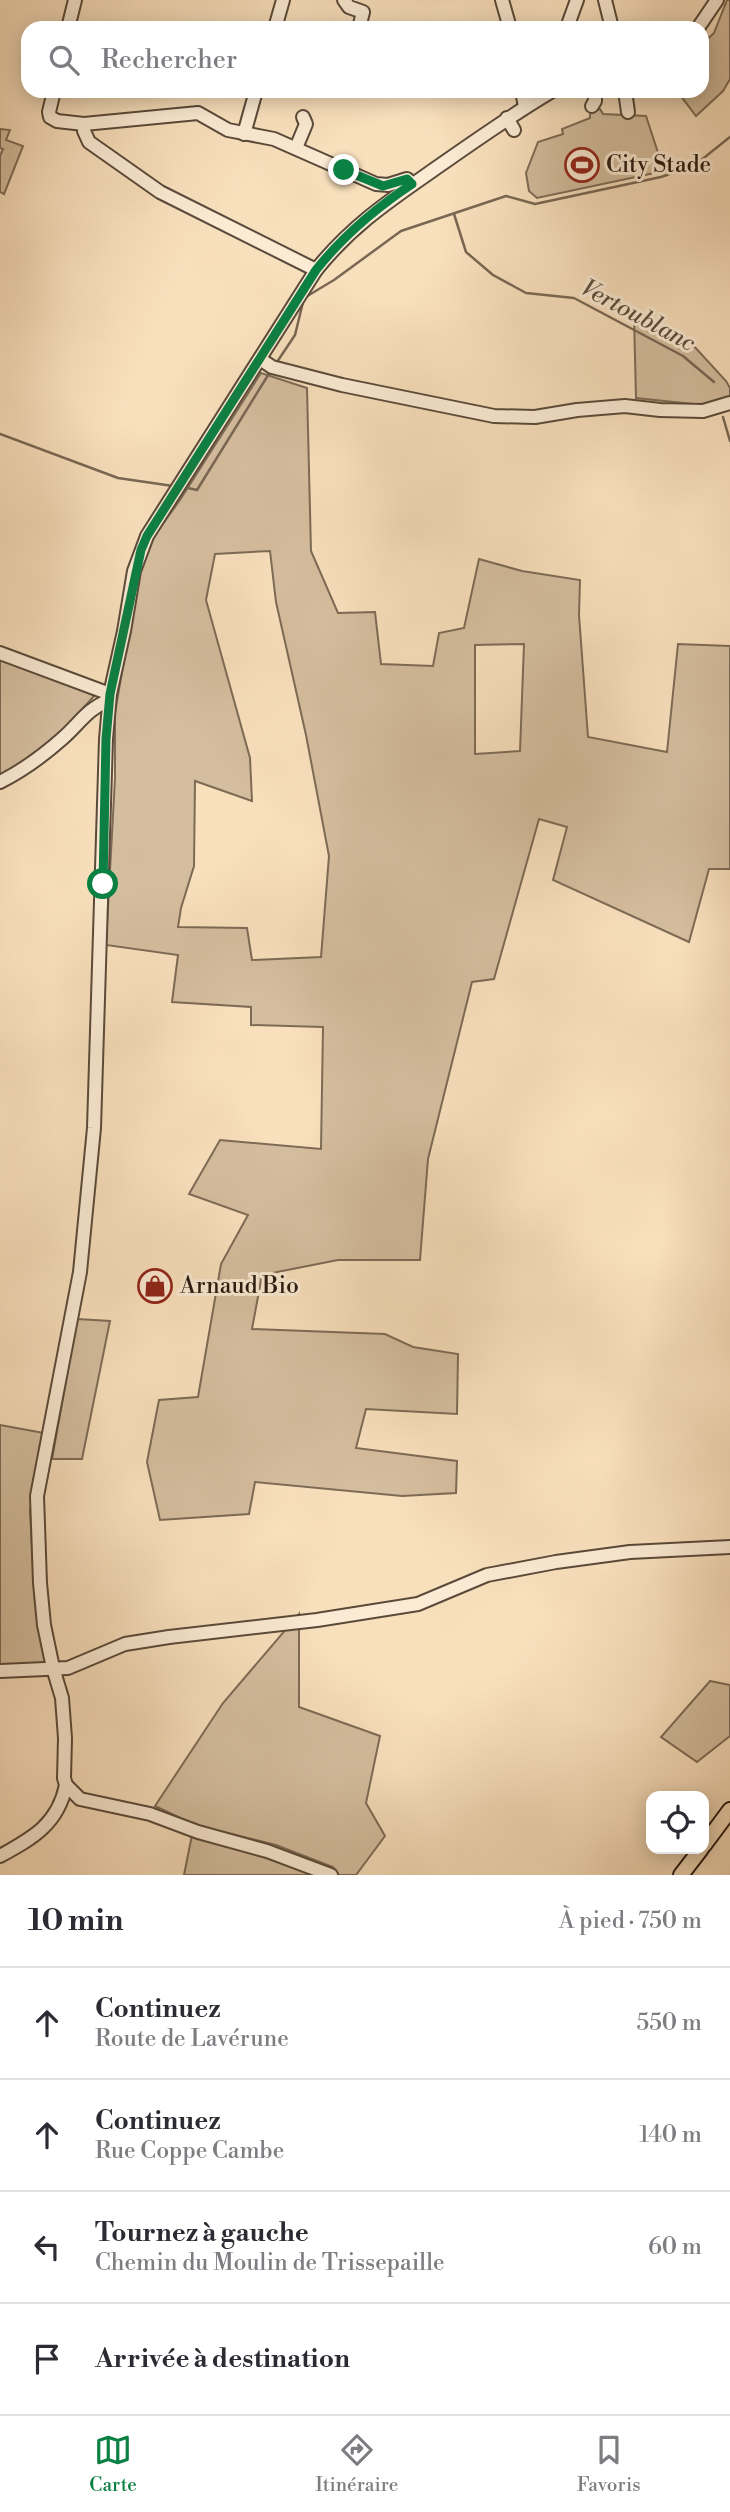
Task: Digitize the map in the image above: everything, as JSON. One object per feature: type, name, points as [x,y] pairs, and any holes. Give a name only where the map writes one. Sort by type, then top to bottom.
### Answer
[{"type":"main road","points":[[709,1838],[730,1810]]},
{"type":"main road","points":[[681,1875],[697,1854]]},
{"type":"street","points":[[70,21],[75,0]]},
{"type":"street","points":[[277,21],[282,0]]},
{"type":"street","points":[[344,0],[349,7],[363,12],[361,21]]},
{"type":"street","points":[[502,0],[508,21]]},
{"type":"street","points":[[569,21],[577,0]]},
{"type":"street","points":[[591,0],[605,0],[610,21]]},
{"type":"street","points":[[703,21],[717,0]]},
{"type":"street","points":[[52,98],[50,117],[57,121],[84,124],[198,113],[228,130],[274,139],[376,184],[388,185],[407,179],[412,184]]},
{"type":"street","points":[[244,134],[255,98]]},
{"type":"street","points":[[523,98],[525,107]]},
{"type":"street","points":[[0,1856],[46,1827],[59,1810],[66,1786],[62,1698],[44,1625],[37,1496],[80,1272],[94,1128],[109,697],[141,550],[147,536],[316,270],[347,236],[379,207],[540,98]]},
{"type":"street","points":[[592,106],[595,98]]},
{"type":"street","points":[[626,98],[628,113]]},
{"type":"street","points":[[296,148],[306,124],[303,117]]},
{"type":"street","points":[[507,118],[514,130]]},
{"type":"street","points":[[84,124],[89,142],[160,192],[316,270]]},
{"type":"street","points":[[260,359],[272,367],[342,386],[494,416],[535,417],[625,406],[703,411],[729,403]]},
{"type":"street","points":[[0,653],[109,697]]},
{"type":"street","points":[[0,782],[14,775],[63,738],[93,707],[109,697]]},
{"type":"street","points":[[0,1671],[68,1668],[125,1644],[317,1620],[418,1604],[487,1575],[556,1562],[630,1552],[730,1547]]},
{"type":"street","points":[[66,1786],[80,1799],[150,1814],[198,1832],[267,1851],[331,1875]]},
{"type":"shaded area","points":[[727,0],[730,0],[730,79],[723,91],[696,116],[682,98],[709,98],[709,38],[714,33]]},
{"type":"shaded area","points":[[600,109],[603,114],[646,116],[664,171],[537,198],[529,191],[526,173],[538,142],[563,134],[562,129],[590,118],[590,110]]},
{"type":"shaded area","points":[[0,129],[10,130],[6,140],[23,146],[4,194],[0,192],[0,156],[3,149],[0,148]]},
{"type":"shaded area","points":[[634,317],[693,345],[726,381],[730,388],[730,399],[702,405],[636,398]]},
{"type":"shaded area","points":[[261,373],[307,388],[311,551],[338,613],[375,612],[381,664],[433,666],[439,633],[464,628],[479,559],[522,571],[580,580],[579,615],[588,737],[667,752],[678,644],[730,646],[730,869],[709,869],[689,942],[553,880],[567,827],[539,819],[494,979],[472,982],[428,1159],[420,1260],[338,1260],[262,1275],[252,1329],[385,1334],[413,1347],[458,1354],[457,1414],[366,1409],[356,1448],[457,1461],[456,1493],[402,1496],[255,1482],[249,1514],[160,1520],[147,1462],[159,1400],[198,1397],[221,1264],[248,1215],[189,1194],[220,1140],[321,1149],[323,1027],[251,1025],[251,1007],[172,1002],[178,955],[106,945],[115,778],[115,713],[141,560],[151,540],[180,500]],"holes":[[[270,551],[276,602],[306,735],[329,856],[321,957],[252,960],[247,928],[178,927],[194,866],[195,781],[252,801],[250,758],[206,600],[215,554]],[[524,644],[520,751],[475,754],[475,645]]]},
{"type":"shaded area","points":[[0,658],[96,694],[40,751],[0,776]]},
{"type":"shaded area","points":[[77,1319],[110,1321],[82,1459],[52,1459]]},
{"type":"shaded area","points":[[0,1425],[44,1433],[30,1510],[35,1603],[46,1664],[0,1668]]},
{"type":"shaded area","points":[[299,1614],[299,1707],[380,1736],[366,1803],[385,1836],[356,1875],[339,1875],[333,1867],[276,1845],[195,1825],[155,1806],[223,1703]]},
{"type":"shaded area","points":[[710,1681],[730,1685],[730,1736],[697,1762],[661,1737]]},
{"type":"shaded area","points":[[192,1835],[281,1860],[319,1875],[184,1875]]},
{"type":"waterway","points":[[277,362],[295,335],[304,298],[334,280],[401,231],[506,196],[535,204],[661,177],[695,165],[730,137]]},
{"type":"waterway","name":"Vertoublanc","points":[[454,214],[466,252],[493,275],[526,293],[574,298],[683,356],[714,382]]},
{"type":"waterway","points":[[183,487],[197,490],[270,372]]},
{"type":"waterway","name":"Vertoublanc","points":[[723,417],[730,441]]},
{"type":"waterway","points":[[0,434],[118,478],[173,486]]},
{"type":"place","name":"City Stade","points":[[582,165]]},
{"type":"place","name":"Arnaud Bio","points":[[155,1286]]},
{"type":"route","points":[[103,884],[106,739],[110,694],[134,571],[141,550],[147,536],[316,270],[327,256],[379,207],[412,184],[407,179],[383,186],[344,170]]}]
